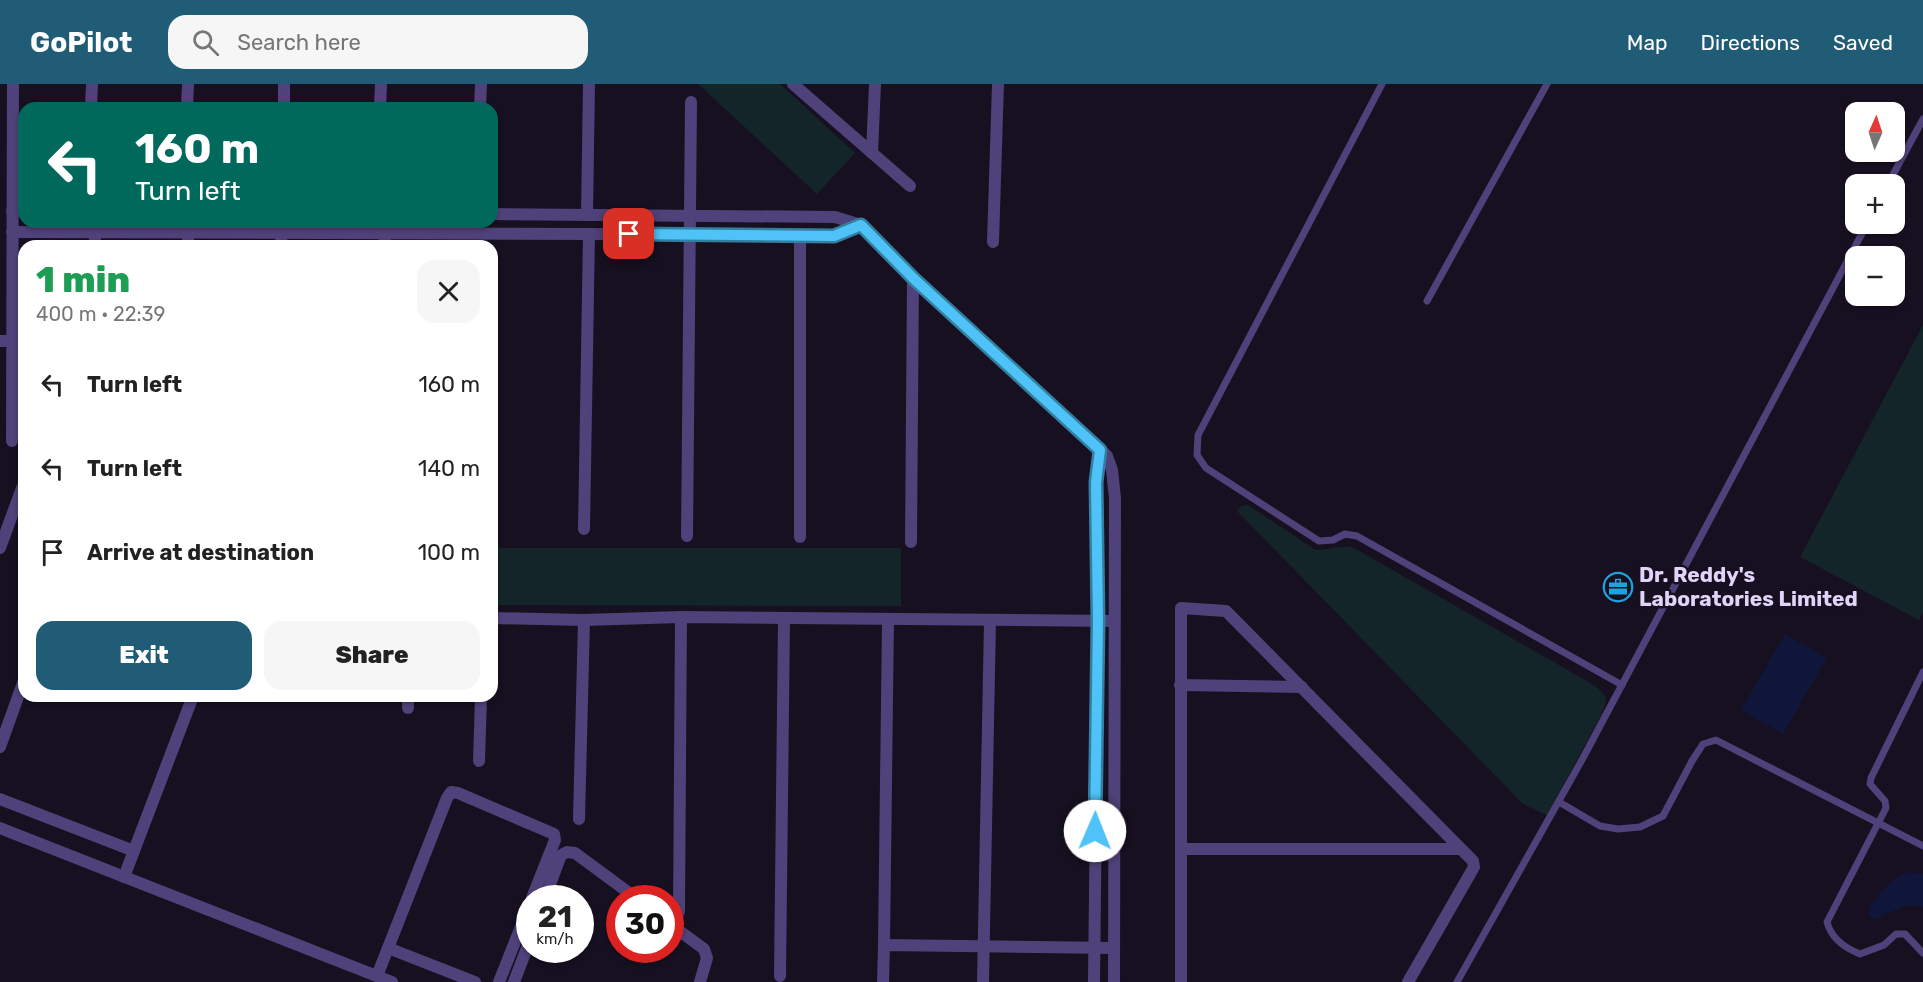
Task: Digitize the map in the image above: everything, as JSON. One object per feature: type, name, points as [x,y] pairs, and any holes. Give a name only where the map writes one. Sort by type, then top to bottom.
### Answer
[{"type":"street","points":[[12,441],[6,341],[12,232],[18,211],[13,84]]},
{"type":"street","points":[[91,102],[92,84]]},
{"type":"street","points":[[187,102],[188,84]]},
{"type":"street","points":[[284,84],[284,102]]},
{"type":"street","points":[[381,84],[381,102]]},
{"type":"street","points":[[480,102],[481,84]]},
{"type":"street","points":[[587,215],[589,84]]},
{"type":"street","points":[[793,84],[910,186]]},
{"type":"street","points":[[872,153],[875,84]]},
{"type":"street","points":[[993,242],[998,84]]},
{"type":"street","points":[[687,536],[691,102]]},
{"type":"street","points":[[498,214],[835,217],[861,225],[913,278],[1107,456],[1112,470],[1115,498],[1114,982]]},
{"type":"street","points":[[12,232],[95,240],[188,232],[282,234],[385,240],[487,240],[589,234],[834,236],[861,225]]},
{"type":"street","points":[[188,232],[188,240]]},
{"type":"street","points":[[584,529],[589,234]]},
{"type":"street","points":[[800,236],[800,537]]},
{"type":"street","points":[[911,542],[913,278]]},
{"type":"street","points":[[1094,982],[1098,621],[1096,482],[1100,450]]},
{"type":"street","points":[[0,548],[18,499]]},
{"type":"street","points":[[1181,982],[1181,608],[1226,611],[1473,861],[1474,867],[1408,982]]},
{"type":"street","points":[[498,618],[584,620],[681,617],[1114,621]]},
{"type":"street","points":[[679,885],[681,617]]},
{"type":"street","points":[[780,976],[784,618]]},
{"type":"street","points":[[883,982],[888,619]]},
{"type":"street","points":[[579,819],[584,620]]},
{"type":"street","points":[[983,982],[990,621]]},
{"type":"street","points":[[1180,686],[1302,687]]},
{"type":"street","points":[[0,747],[18,697]]},
{"type":"street","points":[[124,877],[190,702]]},
{"type":"street","points":[[479,760],[481,702]]},
{"type":"street","points":[[377,976],[451,792],[554,834],[555,840],[537,885]]},
{"type":"street","points":[[0,799],[134,851]]},
{"type":"street","points":[[0,828],[392,982]]},
{"type":"street","points":[[1180,849],[1460,849]]},
{"type":"street","points":[[550,885],[561,855],[567,852],[575,853],[618,885]]},
{"type":"street","points":[[684,934],[704,949],[707,958],[700,982]]},
{"type":"street","points":[[499,982],[516,939]]},
{"type":"street","points":[[884,945],[1114,948]]},
{"type":"street","points":[[388,948],[475,982]]},
{"type":"street","points":[[514,982],[521,963]]},
{"type":"lane","points":[[1382,84],[1198,435],[1197,455],[1206,468],[1319,541],[1333,540],[1345,534],[1357,536],[1622,685]]},
{"type":"lane","points":[[1427,301],[1547,84]]},
{"type":"lane","points":[[1893,174],[1923,119]]},
{"type":"lane","points":[[1457,982],[1559,802],[1862,234]]},
{"type":"lane","points":[[1923,672],[1871,778],[1870,784],[1886,801],[1886,808],[1827,922],[1829,930],[1848,949],[1860,954],[1884,945],[1896,934],[1905,934],[1923,953]]},
{"type":"lane","points":[[1559,802],[1600,826],[1618,829],[1640,827],[1663,816],[1703,744],[1716,740],[1923,846]]},
{"type":"shaded area","points":[[698,84],[780,84],[855,153],[817,194]]},
{"type":"shaded area","points":[[1923,325],[1923,612],[1919,620],[1800,557]]},
{"type":"shaded area","points":[[1248,505],[1314,549],[1344,546],[1354,548],[1594,685],[1602,692],[1606,701],[1601,715],[1547,815],[1523,804],[1237,511],[1241,506]]},
{"type":"shaded area","points":[[498,548],[901,548],[901,606],[498,605]]},
{"type":"water","points":[[1785,634],[1827,658],[1783,734],[1741,710]]},
{"type":"water","points":[[1909,872],[1923,874],[1923,907],[1908,905],[1874,919],[1869,917],[1872,904],[1882,890],[1896,878]]},
{"type":"place","name":"Dr. Reddy's Laboratories Limited","points":[[1618,587]]},
{"type":"route","points":[[629,234],[834,236],[861,225],[913,278],[1100,450],[1096,482],[1098,621],[1095,831]]}]
